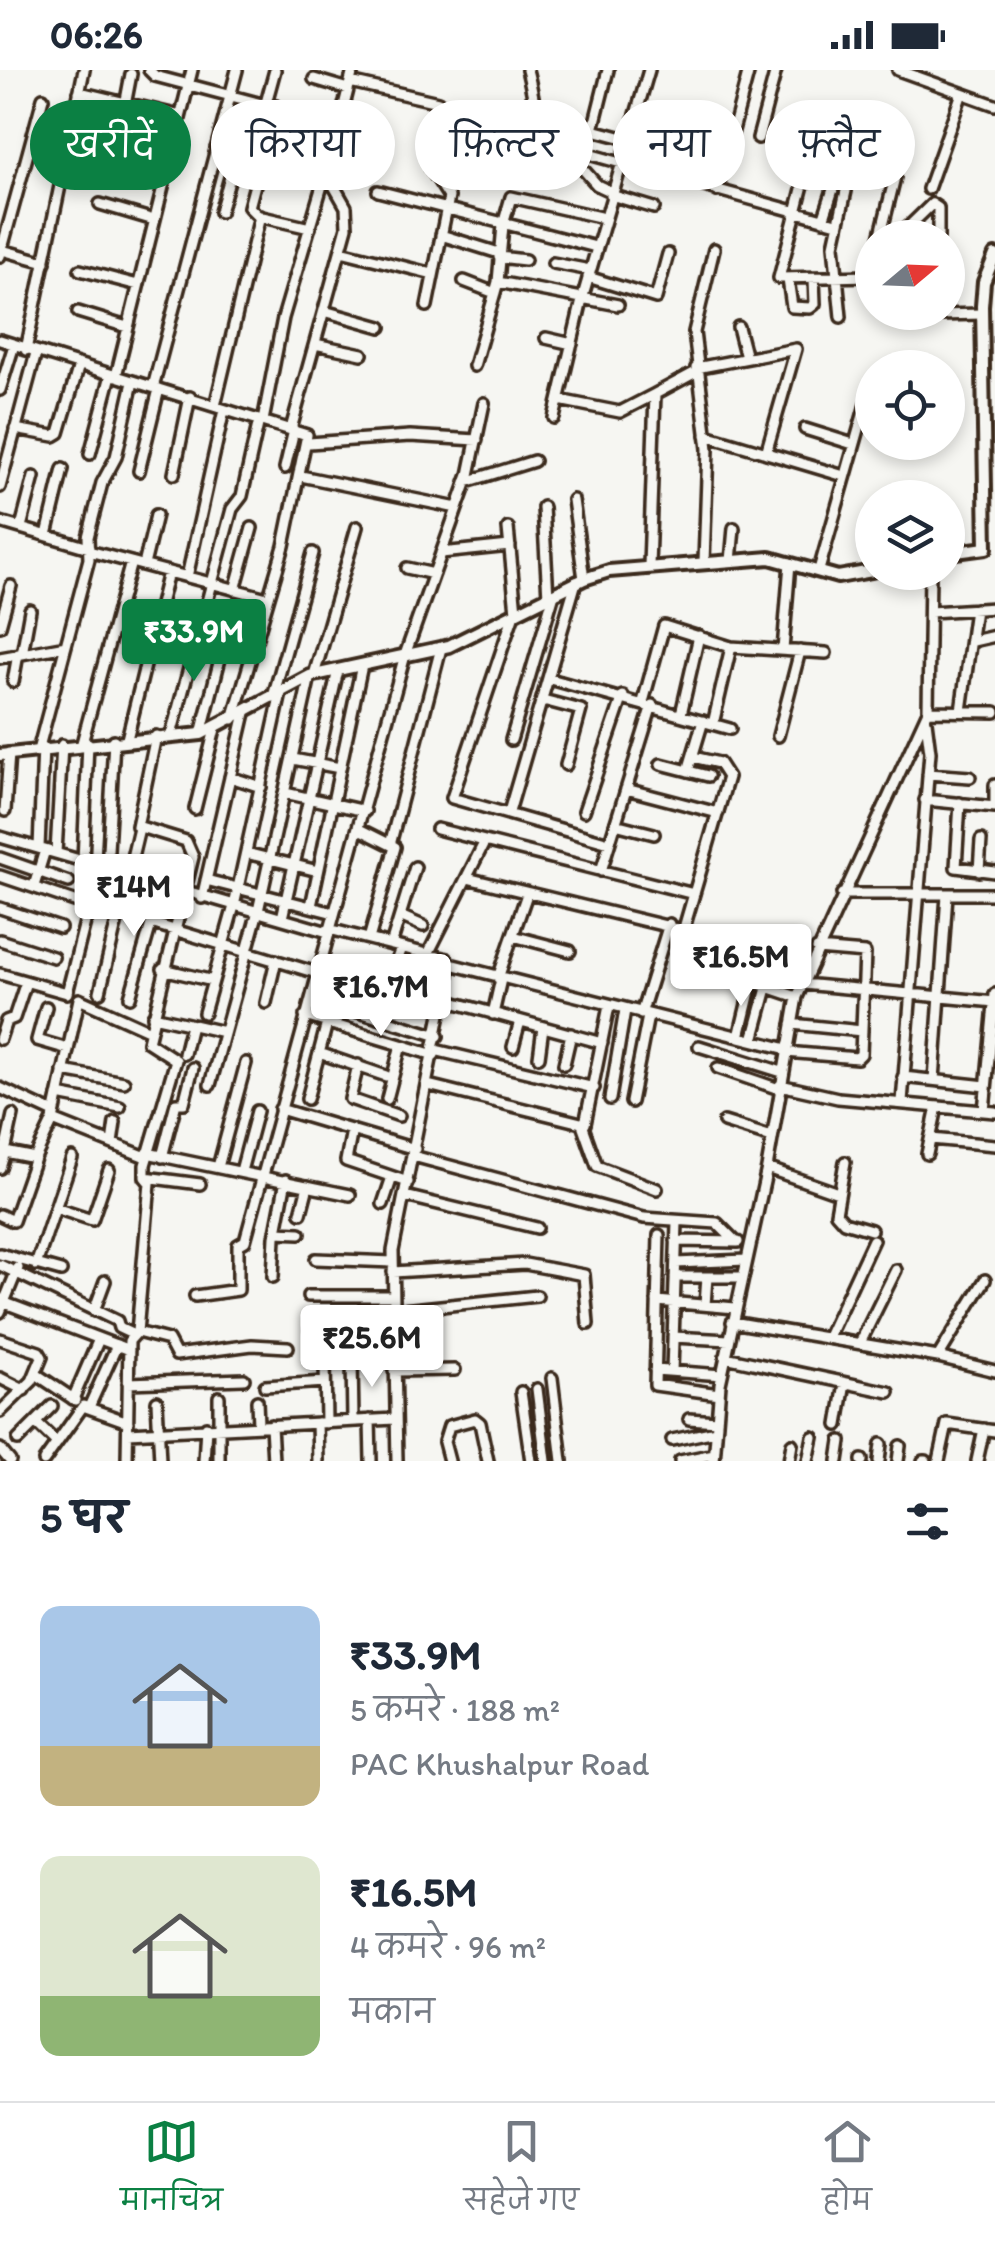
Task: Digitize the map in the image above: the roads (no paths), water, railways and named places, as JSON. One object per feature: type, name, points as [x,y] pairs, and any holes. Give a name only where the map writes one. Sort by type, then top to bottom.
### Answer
[{"type":"main road","points":[[965,552],[991,548],[989,334],[982,314],[984,282],[995,255]]},
{"type":"main road","points":[[4,754],[41,747],[201,734],[312,675],[440,648],[580,580],[649,566],[770,558],[845,577],[855,575]]},
{"type":"street","points":[[0,487],[16,429],[44,262],[84,70]]},
{"type":"street","points":[[149,70],[155,76],[250,100]]},
{"type":"street","points":[[184,100],[192,70]]},
{"type":"street","points":[[229,100],[237,70]]},
{"type":"street","points":[[272,100],[275,70]]},
{"type":"street","points":[[345,100],[353,70]]},
{"type":"street","points":[[527,70],[535,100]]},
{"type":"street","points":[[608,70],[594,130],[613,135]]},
{"type":"street","points":[[640,100],[649,70]]},
{"type":"street","points":[[741,100],[749,70]]},
{"type":"street","points":[[758,138],[776,70]]},
{"type":"street","points":[[898,70],[995,105]]},
{"type":"street","points":[[124,100],[131,74]]},
{"type":"street","points":[[314,78],[428,100]]},
{"type":"street","points":[[79,92],[115,100]]},
{"type":"street","points":[[928,189],[962,93]]},
{"type":"street","points":[[42,98],[1,253],[44,262]]},
{"type":"street","points":[[139,471],[211,168]]},
{"type":"street","points":[[593,182],[611,194],[654,208]]},
{"type":"street","points":[[554,418],[582,296],[613,187]]},
{"type":"street","points":[[90,454],[162,190]]},
{"type":"street","points":[[220,212],[226,190]]},
{"type":"street","points":[[254,190],[251,211],[310,228]]},
{"type":"street","points":[[171,736],[232,509],[242,496],[283,318],[320,190]]},
{"type":"street","points":[[285,468],[347,227],[346,207],[336,190]]},
{"type":"street","points":[[427,306],[446,212],[445,190]]},
{"type":"street","points":[[712,190],[837,223]]},
{"type":"street","points":[[801,190],[778,273],[780,278],[855,276]]},
{"type":"street","points":[[823,220],[833,190]]},
{"type":"street","points":[[841,317],[837,223],[846,190]]},
{"type":"street","points":[[884,220],[892,190]]},
{"type":"street","points":[[378,191],[446,212],[596,247]]},
{"type":"street","points":[[474,366],[498,282],[502,225],[513,196],[604,218]]},
{"type":"street","points":[[100,204],[154,220]]},
{"type":"street","points":[[916,220],[932,204],[938,208],[938,220]]},
{"type":"street","points":[[187,577],[260,216]]},
{"type":"street","points":[[441,235],[525,260]]},
{"type":"street","points":[[704,562],[706,435],[694,332],[714,249]]},
{"type":"street","points":[[340,251],[434,274]]},
{"type":"street","points":[[553,263],[656,298],[668,254]]},
{"type":"street","points":[[80,270],[138,286]]},
{"type":"street","points":[[788,279],[792,307],[810,308],[815,304],[814,278]]},
{"type":"street","points":[[464,281],[495,293]]},
{"type":"street","points":[[498,282],[618,305]]},
{"type":"street","points":[[324,311],[380,327]]},
{"type":"street","points":[[78,312],[127,327]]},
{"type":"street","points":[[965,314],[982,314]]},
{"type":"street","points":[[738,327],[746,358]]},
{"type":"street","points":[[546,338],[572,344]]},
{"type":"street","points":[[0,340],[307,435],[309,443],[301,476],[233,720]]},
{"type":"street","points":[[315,344],[362,354]]},
{"type":"street","points":[[0,390],[14,345]]},
{"type":"street","points":[[559,400],[614,412],[696,370],[797,350],[766,453]]},
{"type":"street","points":[[16,429],[54,436],[59,433],[79,366]]},
{"type":"street","points":[[47,851],[41,747],[102,484],[116,457],[133,382]]},
{"type":"street","points":[[649,566],[655,394]]},
{"type":"street","points":[[174,474],[190,397]]},
{"type":"street","points":[[194,1296],[238,1290],[238,1245],[245,1241],[405,655],[466,482],[484,403]]},
{"type":"street","points":[[805,429],[854,444]]},
{"type":"street","points":[[706,435],[844,476]]},
{"type":"street","points":[[309,443],[410,436],[476,440]]},
{"type":"street","points":[[820,570],[855,441]]},
{"type":"street","points":[[466,482],[534,461]]},
{"type":"street","points":[[47,534],[63,469]]},
{"type":"street","points":[[301,476],[457,508]]},
{"type":"street","points":[[21,527],[34,477]]},
{"type":"street","points":[[509,812],[580,580],[573,500]]},
{"type":"street","points":[[511,740],[551,595],[542,507]]},
{"type":"street","points":[[144,566],[156,516]]},
{"type":"street","points":[[0,522],[267,598]]},
{"type":"street","points":[[210,1085],[258,911],[312,675],[357,527]]},
{"type":"street","points":[[236,590],[252,528]]},
{"type":"street","points":[[508,528],[515,613],[451,796],[609,843]]},
{"type":"street","points":[[731,561],[734,528]]},
{"type":"street","points":[[441,553],[510,546]]},
{"type":"street","points":[[204,1014],[234,906],[261,788],[277,694],[313,553]]},
{"type":"street","points":[[84,862],[85,743],[130,562]]},
{"type":"street","points":[[783,650],[790,563]]},
{"type":"street","points":[[407,568],[434,574]]},
{"type":"street","points":[[127,739],[168,572]]},
{"type":"street","points":[[0,626],[11,586]]},
{"type":"street","points":[[902,1102],[928,774],[930,590]]},
{"type":"street","points":[[930,612],[995,608]]},
{"type":"street","points":[[961,712],[975,609]]},
{"type":"street","points":[[14,682],[30,610]]},
{"type":"street","points":[[601,871],[626,789],[662,628],[731,647],[826,653]]},
{"type":"street","points":[[681,714],[699,636]]},
{"type":"street","points":[[973,641],[995,636]]},
{"type":"street","points":[[201,734],[224,643]]},
{"type":"street","points":[[0,658],[66,646]]},
{"type":"street","points":[[688,771],[731,647]]},
{"type":"street","points":[[369,939],[394,850],[391,841],[440,648]]},
{"type":"street","points":[[778,736],[800,652]]},
{"type":"street","points":[[311,906],[362,664]]},
{"type":"street","points":[[282,918],[338,670]]},
{"type":"street","points":[[550,679],[730,728]]},
{"type":"street","points":[[584,811],[623,696]]},
{"type":"street","points":[[544,700],[581,710],[566,764]]},
{"type":"street","points":[[927,715],[995,712]]},
{"type":"street","points":[[202,898],[245,713]]},
{"type":"street","points":[[680,1461],[714,1458],[725,1357],[766,1168],[797,998],[927,715]]},
{"type":"street","points":[[195,809],[215,728]]},
{"type":"street","points":[[100,992],[130,876],[156,736]]},
{"type":"street","points":[[67,994],[89,906],[103,868],[114,740]]},
{"type":"street","points":[[34,886],[47,851],[62,745]]},
{"type":"street","points":[[4,754],[5,811]]},
{"type":"street","points":[[684,928],[727,772],[719,763],[693,757]]},
{"type":"street","points":[[293,759],[340,768]]},
{"type":"street","points":[[662,764],[708,776]]},
{"type":"street","points":[[928,774],[970,777]]},
{"type":"street","points":[[230,778],[261,788]]},
{"type":"street","points":[[925,800],[995,807],[995,785]]},
{"type":"street","points":[[626,789],[718,814]]},
{"type":"street","points":[[285,793],[365,810]]},
{"type":"street","points":[[960,804],[956,867],[995,872]]},
{"type":"street","points":[[615,824],[654,834]]},
{"type":"street","points":[[139,828],[190,846],[193,857],[148,1044],[174,1055],[176,1060],[146,1155],[144,1177]]},
{"type":"street","points":[[359,828],[391,841]]},
{"type":"street","points":[[437,829],[694,894]]},
{"type":"street","points":[[0,837],[202,898],[428,954],[450,964],[608,1006],[786,1050],[857,1058],[865,953],[817,950]]},
{"type":"street","points":[[979,871],[981,840]]},
{"type":"street","points":[[428,954],[484,843]]},
{"type":"street","points":[[246,853],[318,871]]},
{"type":"street","points":[[0,858],[69,882]]},
{"type":"street","points":[[385,991],[400,916],[415,867]]},
{"type":"street","points":[[0,876],[89,906]]},
{"type":"street","points":[[467,878],[724,940]]},
{"type":"street","points":[[206,880],[334,912]]},
{"type":"street","points":[[130,998],[162,886]]},
{"type":"street","points":[[493,1014],[500,978],[527,894]]},
{"type":"street","points":[[842,894],[995,894]]},
{"type":"street","points":[[934,1080],[946,895]]},
{"type":"street","points":[[0,908],[60,928]]},
{"type":"street","points":[[400,916],[423,926]]},
{"type":"street","points":[[151,924],[385,991],[602,1043]]},
{"type":"street","points":[[631,1102],[670,924]]},
{"type":"street","points":[[512,936],[570,950]]},
{"type":"street","points":[[0,940],[53,958]]},
{"type":"street","points":[[797,998],[738,978],[740,965],[748,947],[810,966]]},
{"type":"street","points":[[266,1003],[276,960]]},
{"type":"street","points":[[397,1461],[393,1267],[450,964]]},
{"type":"street","points":[[740,965],[803,984],[995,1002]]},
{"type":"street","points":[[164,969],[213,981]]},
{"type":"street","points":[[0,974],[67,994],[150,1031]]},
{"type":"street","points":[[1,1035],[7,1020],[14,1018],[26,982]]},
{"type":"street","points":[[739,1037],[752,983]]},
{"type":"street","points":[[753,1040],[767,988]]},
{"type":"street","points":[[718,1068],[779,1087],[838,1098],[990,1112],[995,994]]},
{"type":"street","points":[[0,1216],[13,1221],[54,1117],[80,999]]},
{"type":"street","points":[[336,1005],[438,1036]]},
{"type":"street","points":[[582,1124],[588,1119],[608,1006]]},
{"type":"street","points":[[46,1007],[37,1040],[68,1049]]},
{"type":"street","points":[[610,1099],[624,1010]]},
{"type":"street","points":[[153,1016],[224,1032]]},
{"type":"street","points":[[305,1016],[400,1044],[594,1088]]},
{"type":"street","points":[[513,1046],[520,1021]]},
{"type":"street","points":[[307,1100],[327,1023]]},
{"type":"street","points":[[184,1054],[191,1024]]},
{"type":"street","points":[[792,1024],[862,1031]]},
{"type":"street","points":[[539,1056],[543,1027]]},
{"type":"street","points":[[564,1064],[570,1034]]},
{"type":"street","points":[[387,1099],[400,1044]]},
{"type":"street","points":[[699,1046],[782,1072]]},
{"type":"street","points":[[319,1053],[386,1076]]},
{"type":"street","points":[[218,1167],[246,1062]]},
{"type":"street","points":[[358,1065],[350,1099],[399,1116]]},
{"type":"street","points":[[162,1156],[176,1103],[184,1102],[193,1068]]},
{"type":"street","points":[[64,1071],[124,1082]]},
{"type":"street","points":[[903,1076],[989,1084]]},
{"type":"street","points":[[428,1085],[582,1124]]},
{"type":"street","points":[[0,1088],[54,1117],[146,1155],[350,1195]]},
{"type":"street","points":[[58,1095],[120,1107]]},
{"type":"street","points":[[927,1154],[937,1107]]},
{"type":"street","points":[[280,1109],[640,1217],[717,1222],[736,1242]]},
{"type":"street","points":[[241,1171],[257,1111]]},
{"type":"street","points":[[0,1168],[14,1115]]},
{"type":"street","points":[[112,1143],[116,1122]]},
{"type":"street","points":[[724,1122],[772,1137]]},
{"type":"street","points":[[582,1124],[598,1166],[658,1189]]},
{"type":"street","points":[[352,1130],[346,1162],[408,1182]]},
{"type":"street","points":[[931,1139],[995,1145]]},
{"type":"street","points":[[2,1151],[35,1158]]},
{"type":"street","points":[[36,1265],[72,1158]]},
{"type":"street","points":[[828,1337],[872,1235],[841,1220],[835,1210],[845,1162]]},
{"type":"street","points":[[766,1168],[838,1193]]},
{"type":"street","points":[[55,1208],[91,1221],[109,1170]]},
{"type":"street","points":[[144,1177],[200,1184]]},
{"type":"street","points":[[127,1461],[129,1350],[136,1334],[150,1182],[144,1177]]},
{"type":"street","points":[[383,1204],[392,1177]]},
{"type":"street","points":[[273,1276],[286,1180]]},
{"type":"street","points":[[300,1214],[308,1186]]},
{"type":"street","points":[[405,1196],[537,1228]]},
{"type":"street","points":[[672,1371],[676,1222]]},
{"type":"street","points":[[276,1232],[300,1233]]},
{"type":"street","points":[[659,1235],[655,1370],[658,1388],[719,1394]]},
{"type":"street","points":[[676,1241],[750,1242]]},
{"type":"street","points":[[0,1254],[61,1271]]},
{"type":"street","points":[[316,1259],[393,1267],[530,1264],[584,1276],[588,1324]]},
{"type":"street","points":[[676,1263],[746,1260]]},
{"type":"street","points":[[20,1262],[1,1305],[129,1350]]},
{"type":"street","points":[[0,1265],[136,1334],[168,1340],[176,1355],[252,1346],[288,1348]]},
{"type":"street","points":[[860,1343],[896,1270]]},
{"type":"street","points":[[675,1277],[742,1277]]},
{"type":"street","points":[[705,1305],[707,1277]]},
{"type":"street","points":[[94,1311],[105,1280]]},
{"type":"street","points":[[938,1357],[985,1280]]},
{"type":"street","points":[[308,1296],[394,1296]]},
{"type":"street","points":[[394,1311],[536,1296]]},
{"type":"street","points":[[657,1301],[735,1308]]},
{"type":"street","points":[[732,1322],[938,1357],[995,1371]]},
{"type":"street","points":[[310,1330],[394,1330]]},
{"type":"street","points":[[673,1337],[729,1340]]},
{"type":"street","points":[[0,1339],[42,1354],[36,1374],[0,1412]]},
{"type":"street","points":[[72,1398],[99,1339]]},
{"type":"street","points":[[44,1461],[86,1406],[117,1345]]},
{"type":"street","points":[[725,1357],[889,1392]]},
{"type":"street","points":[[352,1359],[352,1421]]},
{"type":"street","points":[[318,1461],[325,1361]]},
{"type":"street","points":[[394,1371],[456,1370]]},
{"type":"street","points":[[655,1370],[722,1374]]},
{"type":"street","points":[[36,1374],[128,1427],[158,1430],[395,1420]]},
{"type":"street","points":[[0,1378],[24,1390]]},
{"type":"street","points":[[552,1378],[562,1461]]},
{"type":"street","points":[[128,1383],[244,1379]]},
{"type":"street","points":[[265,1386],[325,1382]]},
{"type":"street","points":[[838,1426],[845,1383]]},
{"type":"street","points":[[537,1389],[546,1461]]},
{"type":"street","points":[[521,1392],[531,1461]]},
{"type":"street","points":[[219,1397],[219,1461]]},
{"type":"street","points":[[257,1400],[258,1425]]},
{"type":"street","points":[[157,1401],[160,1461]]},
{"type":"street","points":[[18,1440],[52,1406]]},
{"type":"street","points":[[449,1461],[444,1442],[449,1426],[476,1419],[488,1461]]},
{"type":"street","points":[[690,1419],[717,1426]]},
{"type":"street","points":[[370,1420],[370,1461]]},
{"type":"street","points":[[36,1423],[57,1444]]},
{"type":"street","points":[[939,1461],[947,1424],[989,1430],[978,1461]]},
{"type":"street","points":[[271,1425],[273,1461]]},
{"type":"street","points":[[204,1461],[206,1426]]},
{"type":"street","points":[[672,1440],[717,1426]]},
{"type":"street","points":[[808,1461],[813,1437]]},
{"type":"street","points":[[838,1461],[841,1441]]},
{"type":"street","points":[[788,1461],[792,1444]]},
{"type":"street","points":[[879,1461],[881,1444]]},
{"type":"street","points":[[898,1461],[900,1446]]},
{"type":"street","points":[[0,1449],[10,1461]]}]
